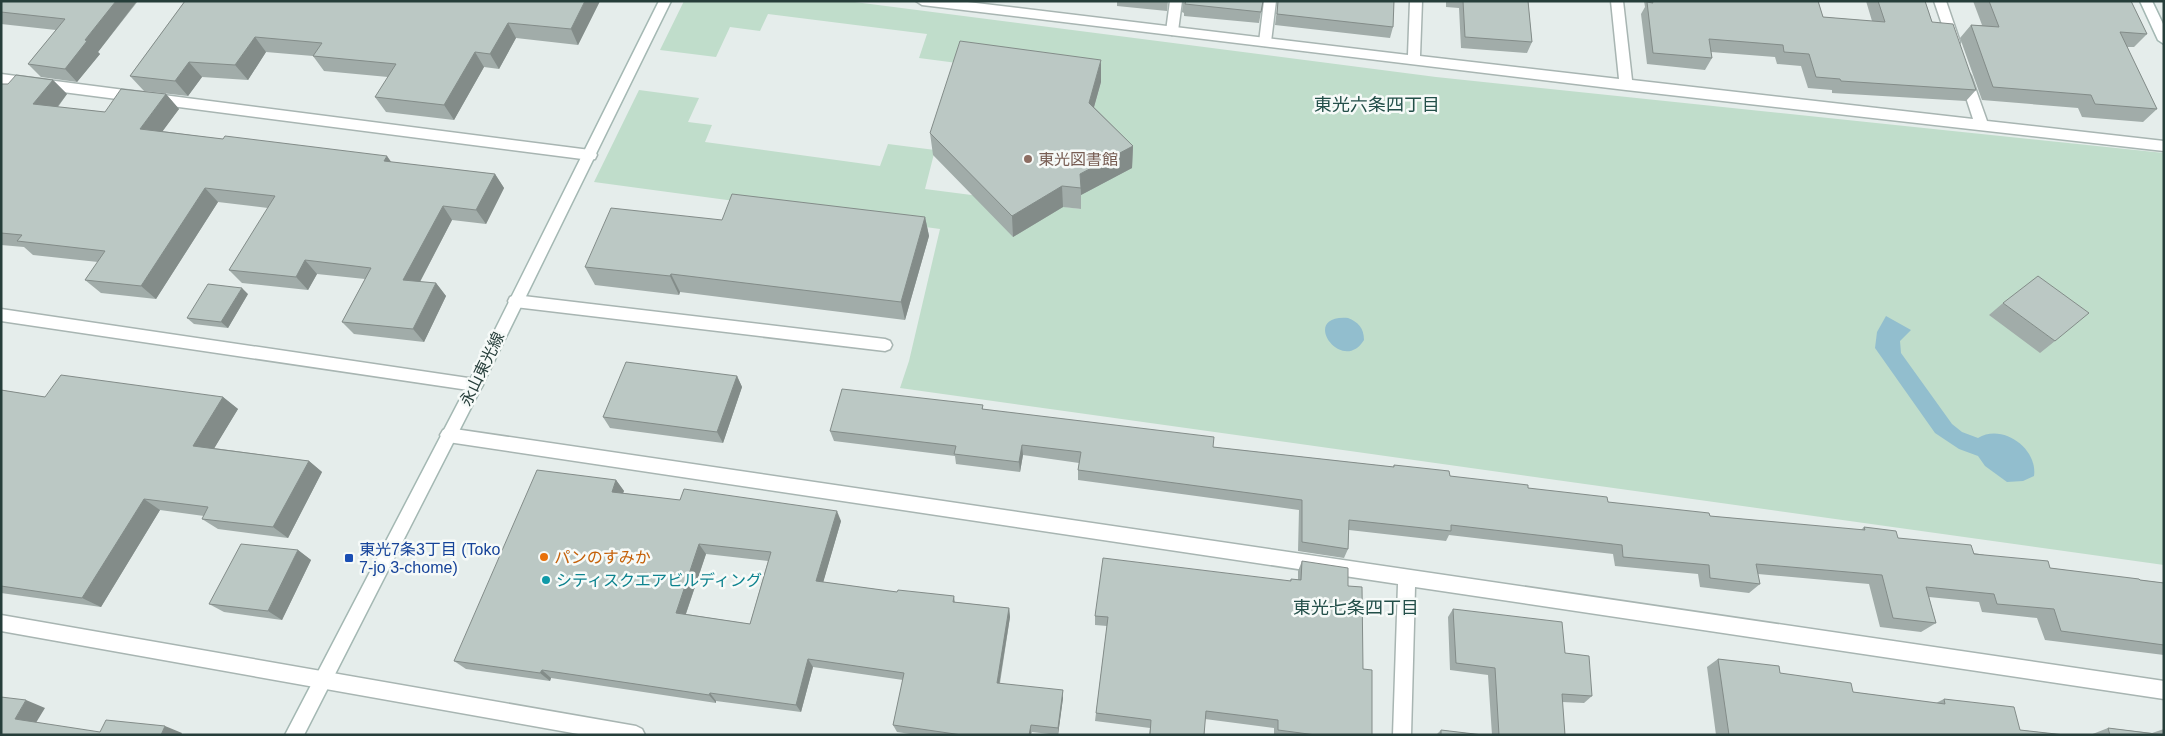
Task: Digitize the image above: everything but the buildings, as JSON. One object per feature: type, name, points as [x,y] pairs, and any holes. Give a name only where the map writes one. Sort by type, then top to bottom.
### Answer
[{"type":"street","name":"永山東光線","points":[[294,735],[475,385],[665,1]]},
{"type":"street","points":[[922,1],[1626,85],[2164,146]]},
{"type":"street","points":[[1172,31],[1176,1]]},
{"type":"street","points":[[1266,42],[1270,1]]},
{"type":"street","points":[[1414,60],[1416,1]]},
{"type":"street","points":[[1617,1],[1626,85]]},
{"type":"street","points":[[1940,1],[1982,125]]},
{"type":"street","points":[[2146,1],[2164,40]]},
{"type":"street","points":[[1,79],[590,155]]},
{"type":"street","points":[[515,301],[885,345]]},
{"type":"street","points":[[1,315],[475,385]]},
{"type":"street","points":[[448,435],[2164,690]]},
{"type":"street","points":[[1402,735],[1407,578]]},
{"type":"street","points":[[1,623],[636,735]]},
{"type":"green space","points":[[684,1],[847,1],[1436,77],[2164,153],[2164,565],[900,388],[909,361],[940,229],[594,182],[639,90],[699,98],[688,122],[712,125],[705,142],[880,166],[888,144],[935,150],[925,189],[1081,209],[1080,196],[1089,125],[1101,82],[919,58],[927,34],[768,14],[760,31],[730,27],[716,57],[660,50]]},
{"type":"water","points":[[1886,316],[1911,330],[1900,341],[1901,353],[1952,424],[1962,432],[1978,438],[1988,434],[1998,434],[2008,436],[2017,441],[2025,448],[2030,457],[2034,466],[2034,476],[2023,481],[2007,482],[1985,466],[1978,456],[1959,449],[1935,433],[1875,348],[1877,332]]},
{"type":"water","points":[[1348,318],[1360,326],[1364,340],[1355,349],[1345,351],[1336,348],[1329,341],[1325,333],[1326,325],[1333,319]]},
{"type":"place","name":"東光図書館","points":[[1028,159]]},
{"type":"place","name":"パンのすみか","points":[[544,557]]},
{"type":"place","name":"東光7条3丁目 (Toko 7-jo 3-chome)","points":[[349,558]]},
{"type":"place","name":"シティスクエアビルディング","points":[[546,580]]},
{"type":"district","name":"東光六条四丁目","points":[[1377,105]]},
{"type":"district","name":"東光七条四丁目","points":[[1356,608]]}]
